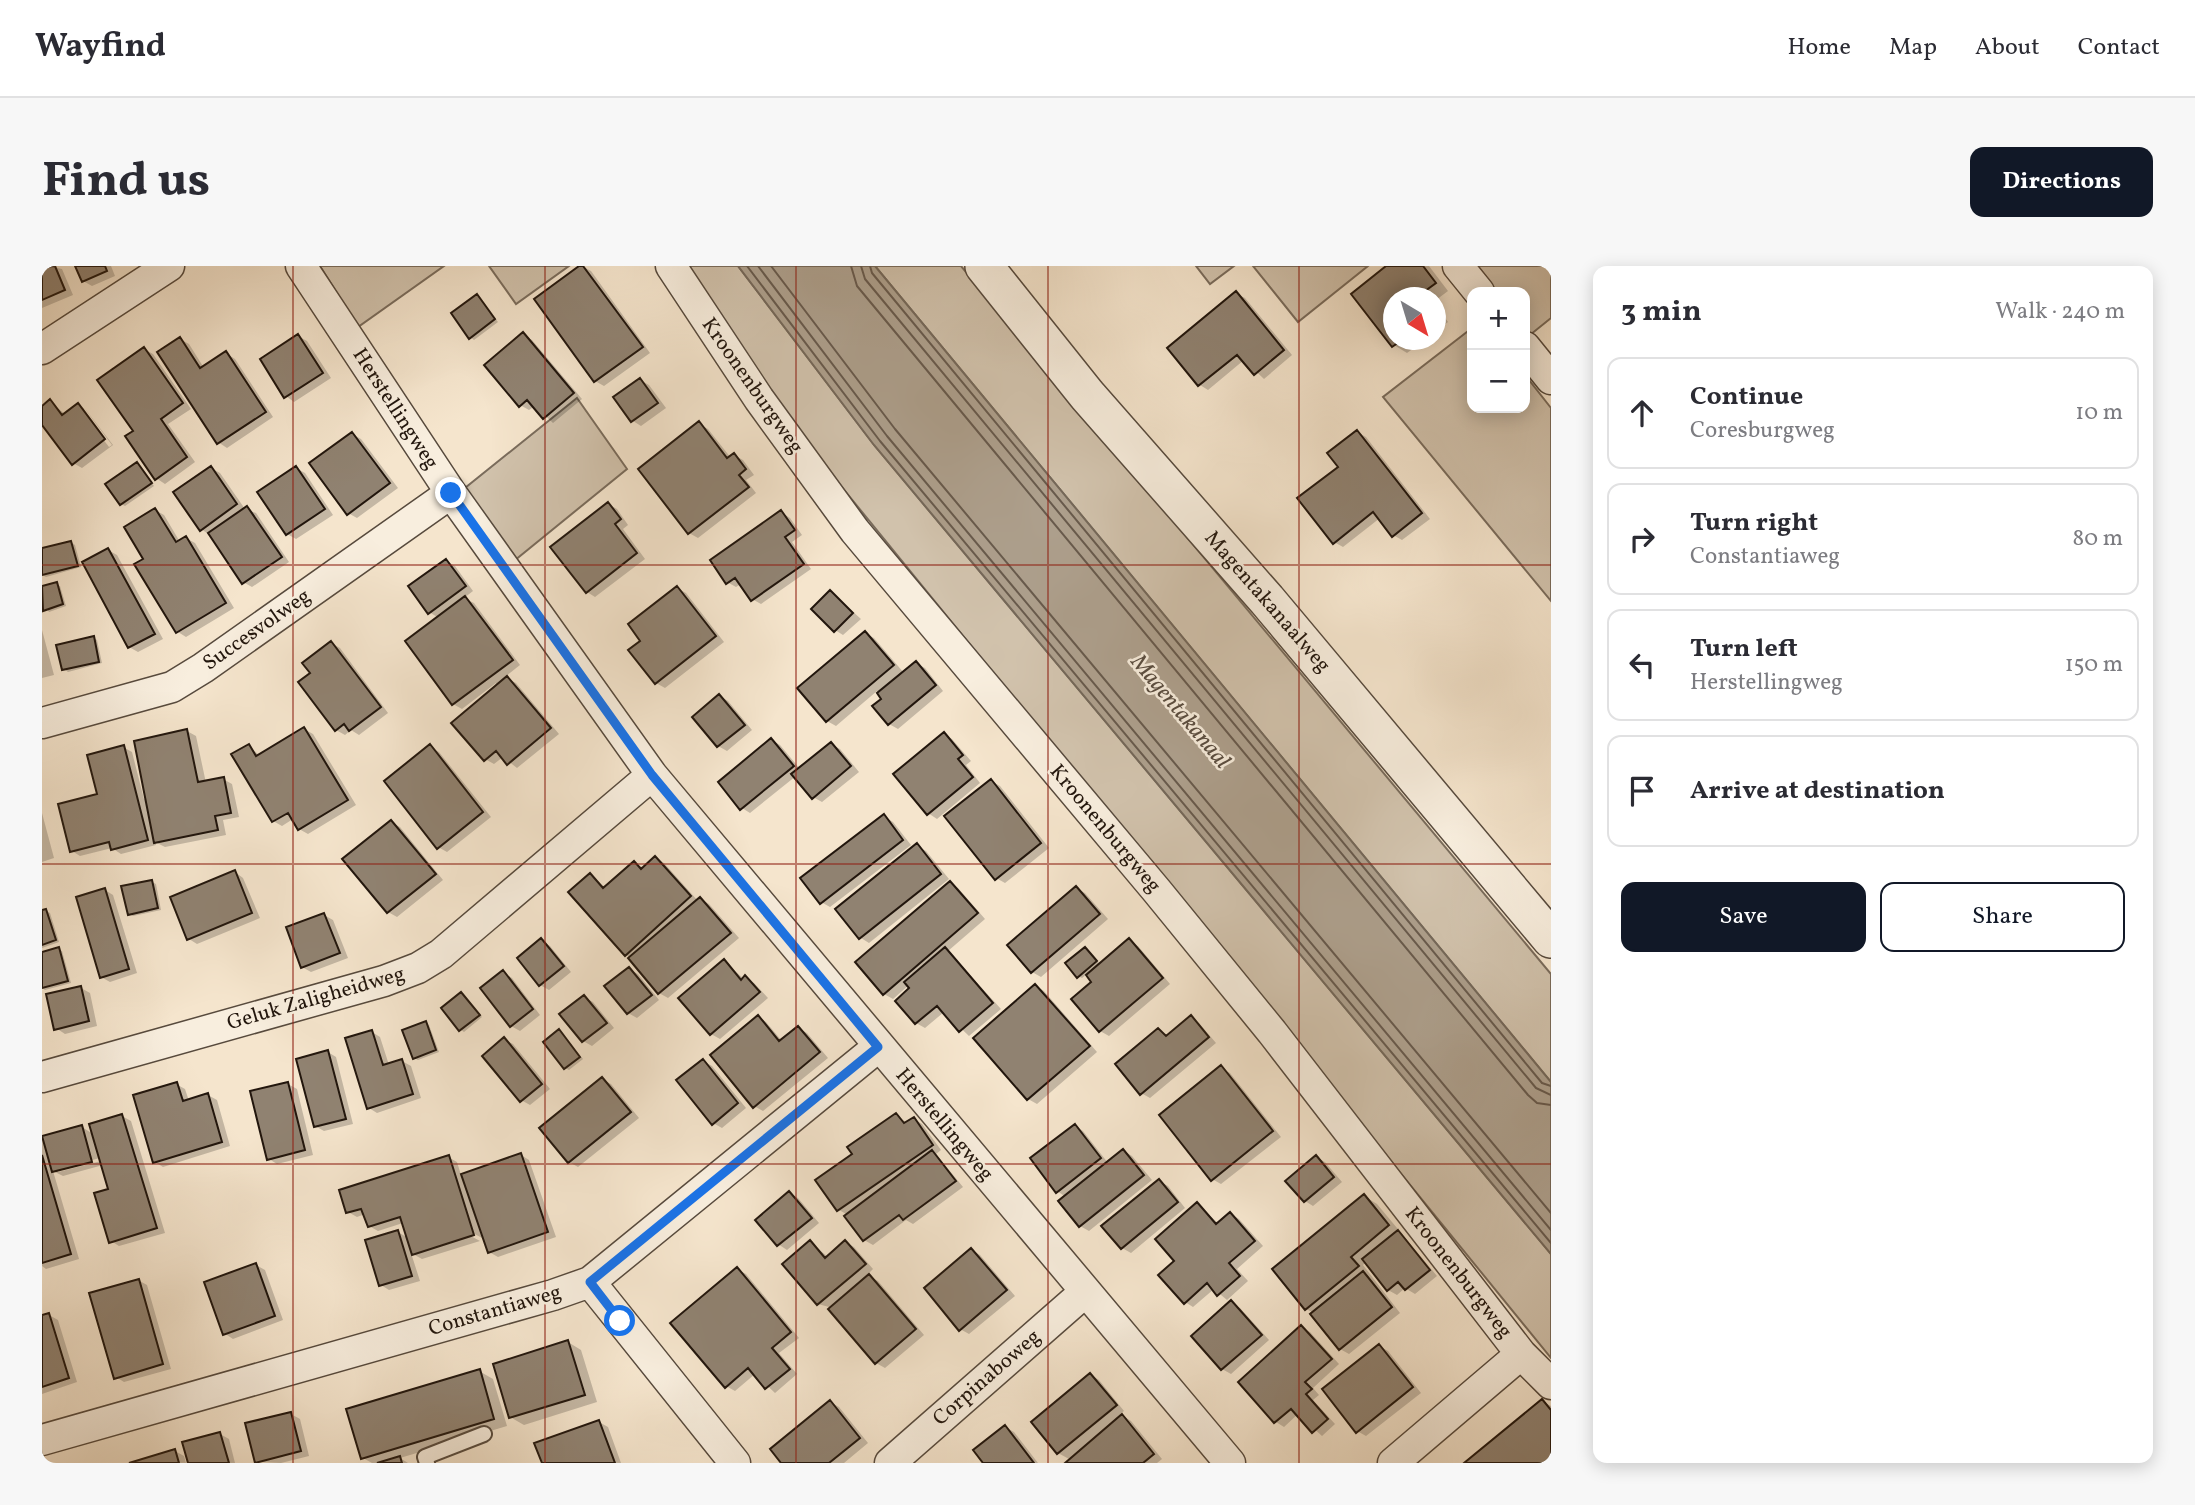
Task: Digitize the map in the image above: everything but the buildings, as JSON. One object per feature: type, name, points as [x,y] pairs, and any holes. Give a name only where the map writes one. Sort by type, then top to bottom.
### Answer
[{"type":"street","points":[[42,349],[169,266]]},
{"type":"street","name":"Herstellingweg","points":[[302,266],[451,493],[652,775],[1230,1463]]},
{"type":"street","name":"Kroonenburgweg","points":[[671,266],[759,399],[855,531],[1190,931],[1521,1354],[1551,1384]]},
{"type":"street","name":"Magentakanaalweg","points":[[984,266],[1087,395],[1267,600],[1551,939]]},
{"type":"street","points":[[1458,266],[1475,287]]},
{"type":"street","points":[[1527,350],[1551,379]]},
{"type":"street","name":"Succesvolweg","points":[[42,723],[172,687],[451,493]]},
{"type":"street","name":"Geluk Zaligheidweg","points":[[42,1077],[384,981],[418,968],[440,954],[652,775]]},
{"type":"street","name":"Constantiaweg","points":[[42,1440],[553,1295],[590,1282],[878,1047]]},
{"type":"street","points":[[590,1282],[735,1463]]},
{"type":"street","name":"Corpinaboweg","points":[[890,1463],[1085,1292]]},
{"type":"street","points":[[1393,1463],[1521,1354]]},
{"type":"lane","points":[[427,1463],[425,1457],[484,1434]]},
{"type":"shaded area","points":[[320,266],[444,266],[358,327]]},
{"type":"shaded area","points":[[489,266],[569,266],[516,304]]},
{"type":"shaded area","points":[[685,266],[738,266],[874,445],[1551,1254],[1551,1358],[814,453]]},
{"type":"shaded area","points":[[875,266],[961,266],[1551,974],[1551,1082]]},
{"type":"shaded area","points":[[1196,266],[1234,266],[1210,284]]},
{"type":"shaded area","points":[[1253,266],[1368,266],[1298,322]]},
{"type":"shaded area","points":[[1477,266],[1551,266],[1551,318],[1530,335],[1530,287],[1484,287]]},
{"type":"shaded area","points":[[1467,332],[1467,413],[1530,413],[1530,381],[1551,408],[1551,601],[1383,397]]},
{"type":"shaded area","points":[[577,398],[627,469],[509,565],[460,492]]},
{"type":"water","name":"Magentakanaal","points":[[738,266],[875,266],[1551,1082],[1551,1254],[874,445]]},
{"type":"route","points":[[451,493],[652,775],[878,1047],[590,1282],[620,1321]]}]
